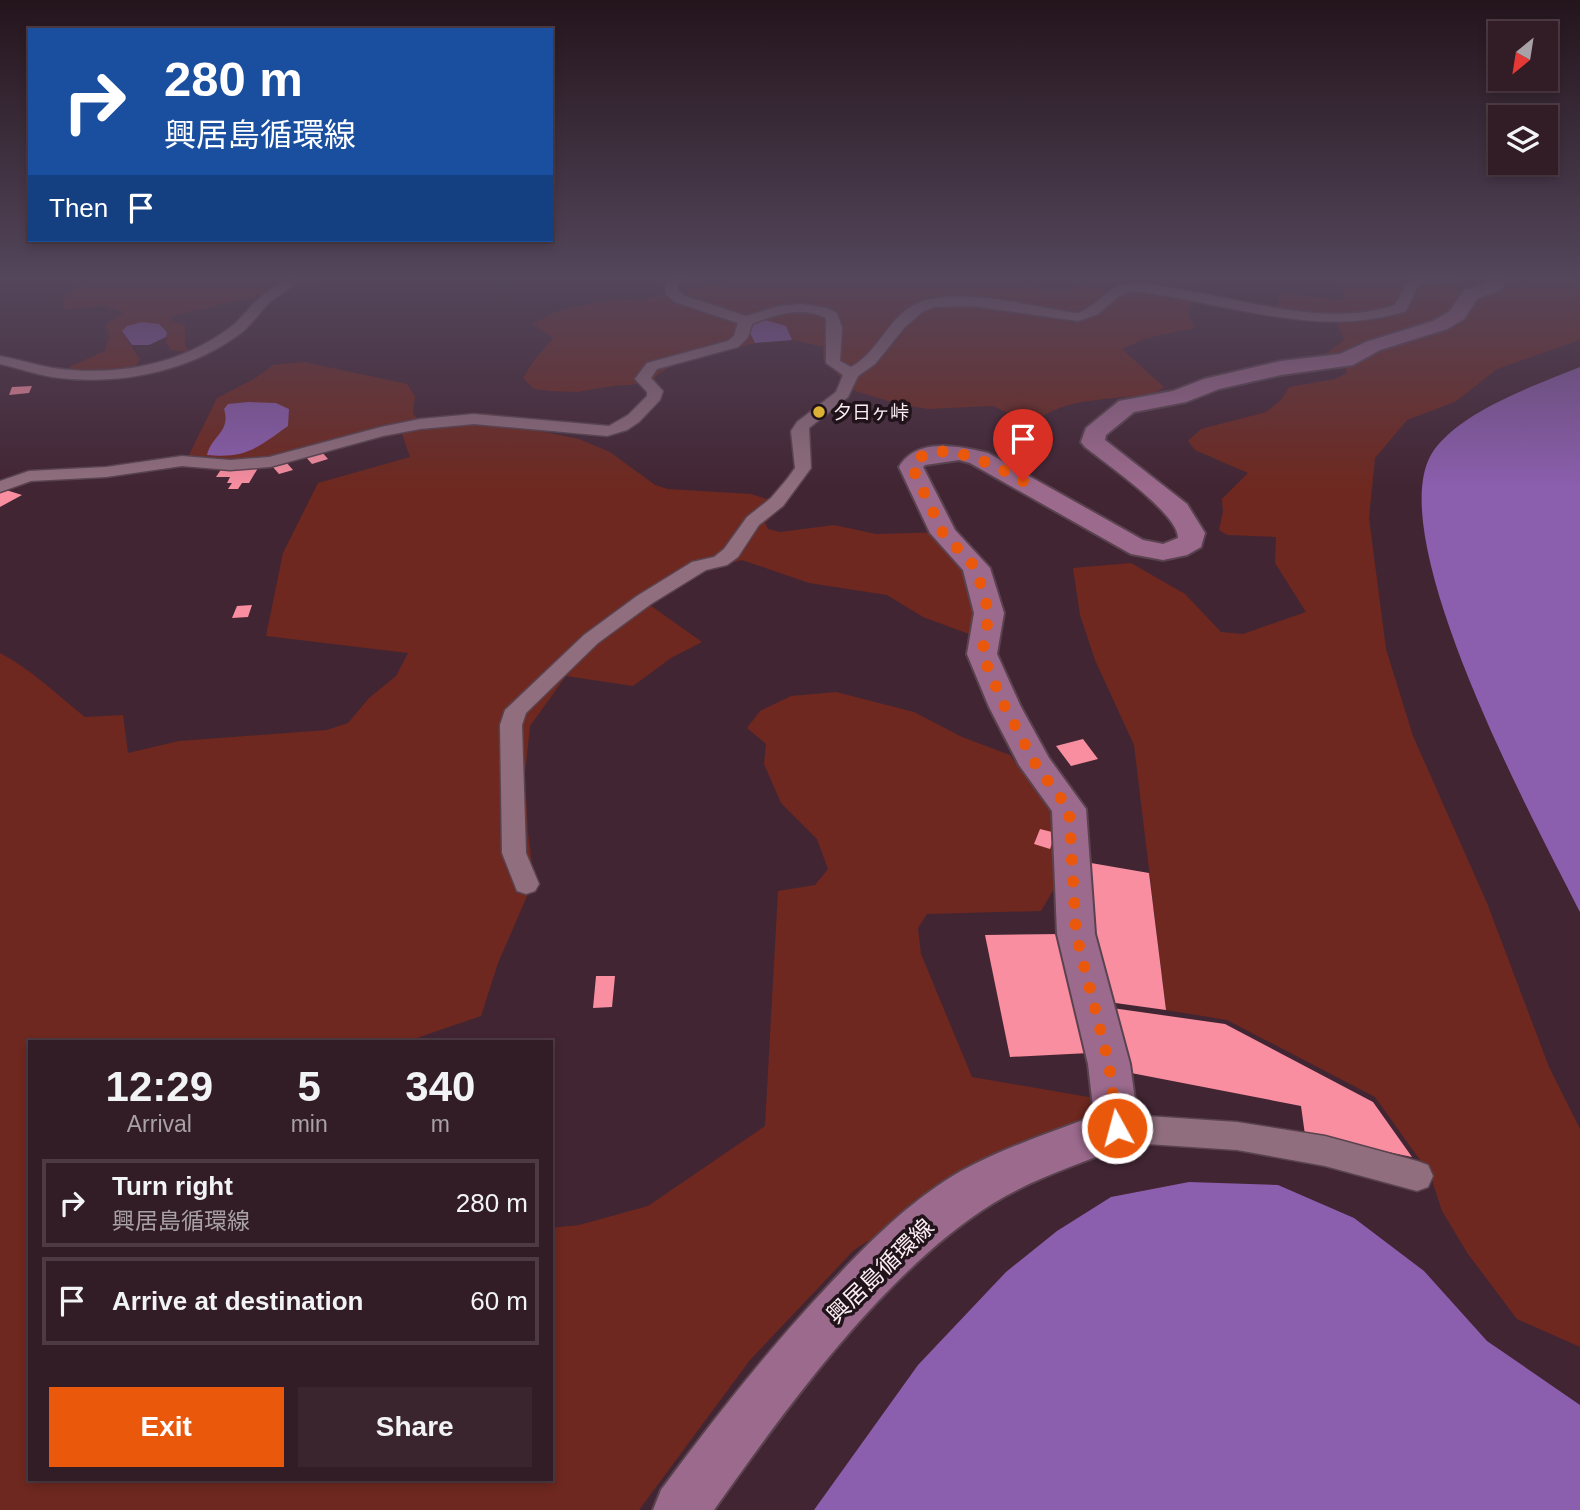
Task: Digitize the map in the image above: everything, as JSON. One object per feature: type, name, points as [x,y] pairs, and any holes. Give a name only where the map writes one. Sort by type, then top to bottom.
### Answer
[{"type":"main road","points":[[1117,1128],[1109,1064],[1076,934],[1069,809],[1036,765],[1005,707],[982,654],[989,613],[976,568],[943,533],[912,467],[915,460],[925,455],[959,453],[979,458],[999,467],[1133,546],[1171,553],[1191,541],[1192,533],[1178,509],[1093,442],[1094,433],[1106,425],[1115,413],[1127,406],[1178,397],[1212,384],[1281,368],[1345,360],[1372,346]]},
{"type":"main road","name":"興居島循環線","points":[[681,1510],[745,1419],[810,1340],[883,1262],[932,1218],[997,1176],[1117,1128]]},
{"type":"street","points":[[0,360],[52,372],[83,375],[118,373],[159,366],[208,346]]},
{"type":"street","points":[[0,487],[29,476],[106,472],[182,461],[230,465],[270,462],[420,424],[474,419],[607,431],[618,429],[627,424],[655,397],[654,391],[643,379],[652,366],[724,346]]},
{"type":"street","points":[[831,346],[832,363],[851,373]]},
{"type":"street","points":[[526,884],[514,853],[511,725],[516,710],[590,639],[644,600],[699,566],[720,561],[731,553],[753,521],[794,482],[803,468],[799,431],[803,425],[843,394],[851,373],[864,368],[883,346]]},
{"type":"street","points":[[1117,1128],[1237,1136],[1325,1151],[1417,1175]]},
{"type":"shaded area","points":[[106,346],[132,346],[140,359],[136,366],[85,373],[70,370],[69,367],[105,351]]},
{"type":"shaded area","points":[[168,346],[186,346],[188,350],[185,352],[171,350]]},
{"type":"shaded area","points":[[546,346],[743,346],[668,368],[657,375],[652,383],[577,392],[534,389],[523,378]]},
{"type":"shaded area","points":[[821,346],[1128,346],[1122,349],[1164,387],[1154,394],[1090,401],[1059,408],[1032,424],[993,406],[928,409],[901,405],[839,386],[840,377],[823,359],[823,347]]},
{"type":"shaded area","points":[[1335,346],[1561,346],[1497,369],[1455,402],[1407,420],[1375,458],[1369,518],[1386,649],[1413,736],[1487,903],[1549,1067],[1580,1129],[1580,1347],[1517,1319],[1468,1254],[1442,1211],[1430,1174],[1375,1097],[1227,1020],[1166,1010],[1134,745],[1095,660],[1080,615],[1073,568],[1131,563],[1185,594],[1221,632],[1243,634],[1306,612],[1275,563],[1276,537],[1227,535],[1219,530],[1223,512],[1222,499],[1248,473],[1195,450],[1188,441],[1201,429],[1266,412],[1281,400],[1289,387],[1335,379],[1347,373],[1345,367],[1324,355]]},
{"type":"shaded area","points":[[304,362],[407,384],[415,396],[413,414],[420,421],[487,413],[500,415],[525,428],[579,439],[610,452],[655,485],[668,489],[751,494],[785,505],[765,523],[768,529],[780,532],[834,525],[876,534],[951,532],[996,636],[969,634],[923,617],[887,595],[809,583],[742,560],[701,571],[647,603],[702,642],[671,658],[633,686],[566,676],[530,726],[525,775],[534,880],[498,963],[481,1016],[411,1040],[28,1040],[28,1481],[553,1481],[553,1228],[579,1225],[648,1206],[765,1126],[778,891],[815,885],[828,869],[817,839],[781,803],[764,764],[766,744],[747,728],[760,711],[791,696],[836,692],[914,712],[962,737],[1010,755],[1051,811],[1055,887],[1041,911],[927,914],[918,928],[921,954],[972,1077],[1094,1098],[1092,1126],[932,1201],[854,1250],[750,1360],[639,1510],[0,1510],[0,653],[33,674],[85,717],[123,715],[128,753],[179,741],[327,730],[348,723],[369,698],[396,676],[408,653],[266,636],[283,553],[318,483],[410,457],[402,434],[332,448],[267,466],[184,465],[217,398],[254,379],[273,365]]},
{"type":"shaded area","points":[[1580,367],[1580,912],[1500,751],[1470,680],[1444,610],[1426,545],[1422,490],[1434,450],[1463,423],[1501,400]]},
{"type":"shaded area","points":[[276,403],[289,409],[288,426],[242,453],[207,455],[225,423],[224,409],[228,404]]},
{"type":"shaded area","points":[[1189,1182],[1278,1185],[1354,1218],[1424,1271],[1487,1341],[1580,1405],[1580,1510],[814,1510],[918,1365],[1006,1272],[1057,1231],[1111,1197]]},
{"type":"building","points":[[32,386],[29,393],[9,395],[12,387]]},
{"type":"building","points":[[321,451],[328,459],[312,464],[305,456]]},
{"type":"building","points":[[286,462],[293,470],[279,474],[272,466]]},
{"type":"building","points":[[222,468],[258,468],[249,483],[242,483],[238,489],[228,489],[232,483],[227,483],[230,477],[216,477]]},
{"type":"building","points":[[6,490],[22,495],[0,507],[0,493]]},
{"type":"building","points":[[252,605],[248,617],[232,618],[237,606]]},
{"type":"building","points":[[1083,739],[1098,759],[1071,766],[1056,746]]},
{"type":"building","points":[[1040,829],[1056,833],[1050,849],[1034,844]]},
{"type":"building","points":[[1091,863],[1149,873],[1166,1010],[1101,1001],[1092,942]]},
{"type":"building","points":[[1062,934],[1089,1053],[1010,1057],[985,935]]},
{"type":"building","points":[[596,976],[615,976],[612,1007],[593,1008]]},
{"type":"building","points":[[1105,1007],[1225,1024],[1373,1102],[1412,1157],[1305,1135],[1301,1106],[1126,1072]]},
{"type":"place","name":"夕日ヶ峠","points":[[819,412]]},
{"type":"route","points":[[1023,481],[979,458],[959,453],[925,455],[915,460],[912,467],[943,533],[976,568],[989,613],[982,654],[1005,707],[1036,765],[1069,809],[1076,934],[1109,1064],[1117,1128]]}]
